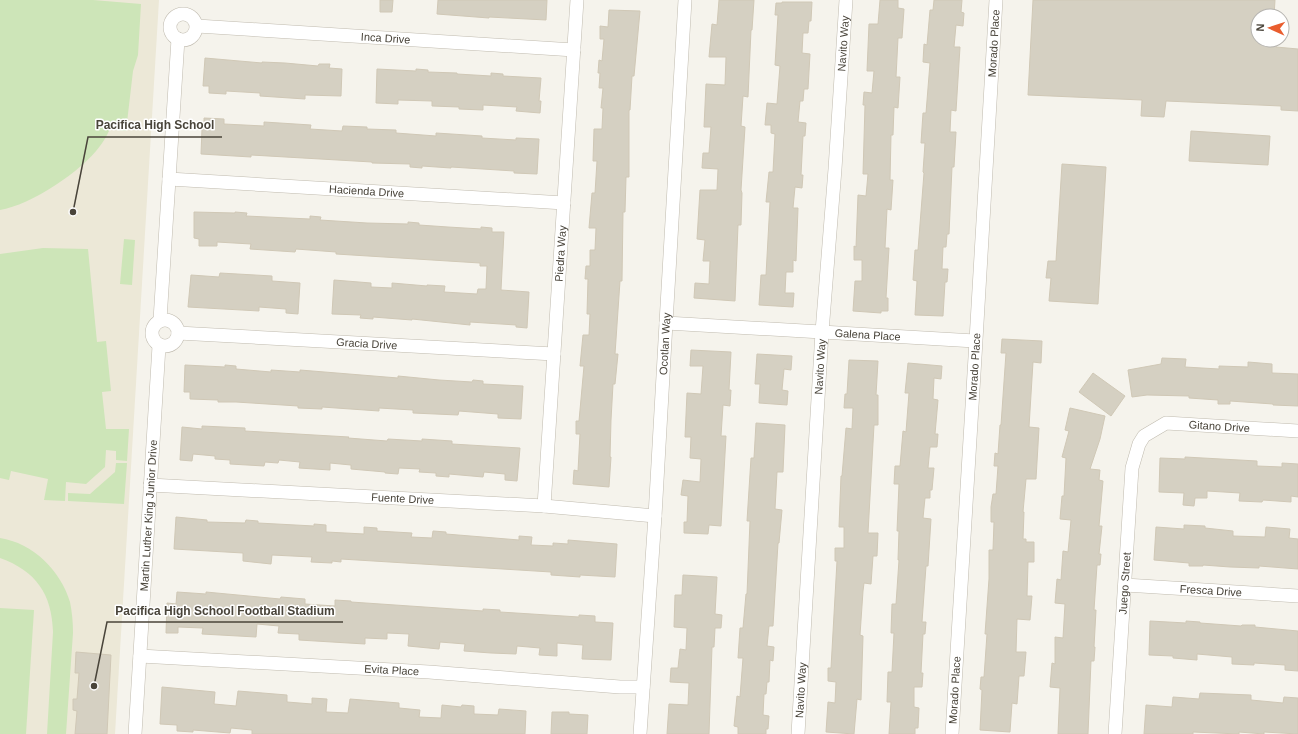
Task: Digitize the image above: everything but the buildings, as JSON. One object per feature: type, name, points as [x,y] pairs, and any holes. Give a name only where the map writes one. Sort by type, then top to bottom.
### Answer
[{"type":"street","name":"Piedra Way","points":[[544,506],[577,0]]},
{"type":"street","name":"Ocotlan Way","points":[[640,734],[655,516],[685,0]]},
{"type":"street","name":"Navito Way","points":[[798,734],[822,332],[835,169],[846,0]]},
{"type":"street","name":"Morado Place","points":[[952,734],[996,0]]},
{"type":"street","points":[[182,6],[194,18],[197,26],[196,31],[191,38],[183,40],[178,39],[172,34],[170,23],[182,6]]},
{"type":"street","name":"Inca Drive","points":[[197,26],[574,50]]},
{"type":"street","points":[[160,320],[178,39]]},
{"type":"street","name":"Hacienda Drive","points":[[169,179],[564,204]]},
{"type":"street","points":[[160,320],[169,320],[176,325],[178,333],[178,337],[172,344],[168,346],[159,346],[153,339],[152,330],[153,326],[160,320]]},
{"type":"street","name":"Galena Place","points":[[666,323],[975,341]]},
{"type":"street","name":"Gracia Drive","points":[[178,333],[554,354]]},
{"type":"street","name":"Martin Luther King Junior Drive","points":[[135,734],[159,346]]},
{"type":"street","name":"Gitano Drive","points":[[1144,436],[1166,423],[1298,431]]},
{"type":"street","name":"Juego Street","points":[[1115,734],[1132,468],[1139,444],[1144,436]]},
{"type":"street","name":"Fuente Drive","points":[[150,485],[544,506],[655,516]]},
{"type":"street","name":"Fresca Drive","points":[[1124,585],[1298,596]]},
{"type":"street","name":"Evita Place","points":[[140,656],[429,672],[620,687],[643,687]]},
{"type":"shaded area","points":[[0,0],[159,0],[115,734],[0,734]]},
{"type":"green space","points":[[0,0],[93,0],[141,4],[138,55],[133,71],[126,131],[110,129],[103,142],[92,156],[69,176],[41,194],[12,207],[0,210]]},
{"type":"green space","points":[[124,239],[135,240],[132,285],[120,284]]},
{"type":"green space","points":[[43,248],[88,249],[97,342],[106,341],[111,391],[102,392],[106,429],[129,429],[127,461],[116,460],[116,451],[106,450],[105,467],[86,484],[66,482],[65,501],[44,500],[48,479],[11,471],[9,480],[0,478],[0,254]]},
{"type":"green space","points":[[116,463],[127,463],[124,504],[68,501],[68,493],[90,494],[115,472]]},
{"type":"green space","points":[[0,538],[24,546],[44,560],[53,569],[60,580],[70,602],[73,633],[66,734],[47,734],[53,632],[49,606],[40,586],[32,577],[13,563],[0,558]]},
{"type":"green space","points":[[0,608],[34,610],[26,734],[0,734]]},
{"type":"place","name":"Pacifica High School","points":[[73,212]]},
{"type":"place","name":"Pacifica High School Football Stadium","points":[[94,686]]}]
